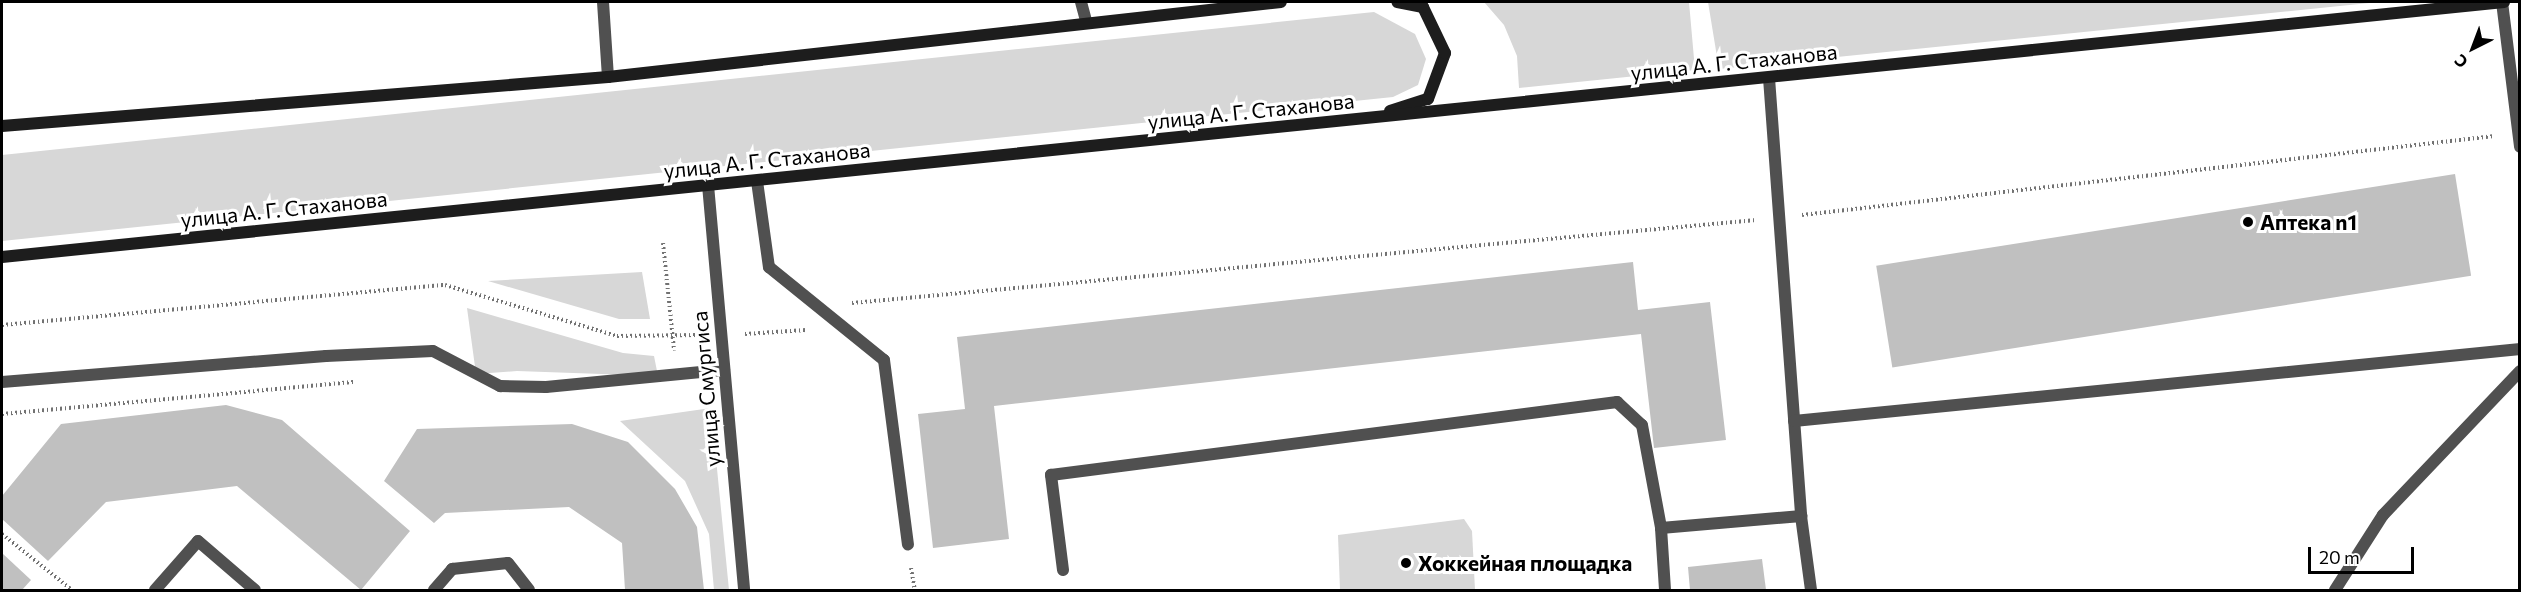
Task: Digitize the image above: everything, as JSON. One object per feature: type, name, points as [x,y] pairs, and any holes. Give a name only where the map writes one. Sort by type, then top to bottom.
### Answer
[{"type":"main road","points":[[2,126],[608,77],[1086,21],[1281,2]]},
{"type":"main road","points":[[1366,119],[1428,99],[1445,53],[1423,7],[1397,2]]},
{"type":"main road","name":"улица А. Г. Стаханова","points":[[2,257],[2503,2]]},
{"type":"street","points":[[603,2],[608,77]]},
{"type":"street","points":[[1081,2],[1086,21]]},
{"type":"street","points":[[2503,2],[2520,147]]},
{"type":"street","points":[[1770,78],[1778,218],[1801,516],[1811,591]]},
{"type":"street","points":[[757,181],[769,267],[884,360],[908,544]]},
{"type":"street","name":"улица Смургиса","points":[[708,185],[744,591]]},
{"type":"street","points":[[1794,421],[2520,348]]},
{"type":"street","points":[[2,382],[326,356],[433,351],[500,386],[546,387],[724,370]]},
{"type":"street","points":[[2335,591],[2383,515],[2520,371]]},
{"type":"street","points":[[1063,570],[1051,475],[1617,402],[1642,425],[1661,528],[1665,591]]},
{"type":"street","points":[[1661,528],[1801,516]]},
{"type":"street","points":[[155,591],[198,541],[255,591]]},
{"type":"street","points":[[434,591],[452,569],[508,563],[529,591]]},
{"type":"path","points":[[2,325],[445,285],[617,336],[721,335],[806,330],[817,306],[1778,218],[2518,133]]},
{"type":"path","points":[[663,243],[677,374]]},
{"type":"path","points":[[2,414],[366,381]]},
{"type":"path","points":[[2,534],[72,591]]},
{"type":"shaded area","points":[[1484,2],[1689,2],[1695,70],[1519,88],[1517,56],[1504,25]]},
{"type":"shaded area","points":[[1708,2],[2379,2],[1719,69]]},
{"type":"shaded area","points":[[1374,12],[1415,34],[1426,59],[1418,85],[1393,97],[2,241],[2,155]]},
{"type":"shaded area","points":[[642,272],[650,319],[619,319],[488,281]]},
{"type":"shaded area","points":[[467,308],[623,353],[654,356],[658,376],[517,371],[476,374]]},
{"type":"shaded area","points":[[711,408],[729,590],[714,590],[709,534],[685,481],[620,421]]},
{"type":"shaded area","name":"Хоккейная площадка","points":[[1464,519],[1472,531],[1475,590],[1340,590],[1338,535]]},
{"type":"building","points":[[2455,174],[2471,276],[1892,367],[1876,266]]},
{"type":"building","points":[[1633,262],[1638,310],[1710,302],[1726,440],[1654,448],[1641,334],[994,406],[1009,539],[933,548],[918,414],[965,409],[957,337]]},
{"type":"building","points":[[226,405],[282,420],[410,531],[361,590],[237,486],[106,502],[48,561],[2,519],[2,496],[61,424]]},
{"type":"building","points":[[572,424],[628,442],[675,489],[697,527],[704,590],[625,590],[622,543],[569,507],[445,513],[434,523],[384,481],[417,429]]},
{"type":"building","points":[[2,553],[31,580],[22,590],[2,590]]},
{"type":"building","points":[[1762,559],[1766,590],[1690,590],[1688,567]]},
{"type":"place","name":"Аптека n1","points":[[2248,222]]},
{"type":"place","name":"Хоккейная площадка","points":[[1406,563]]}]
